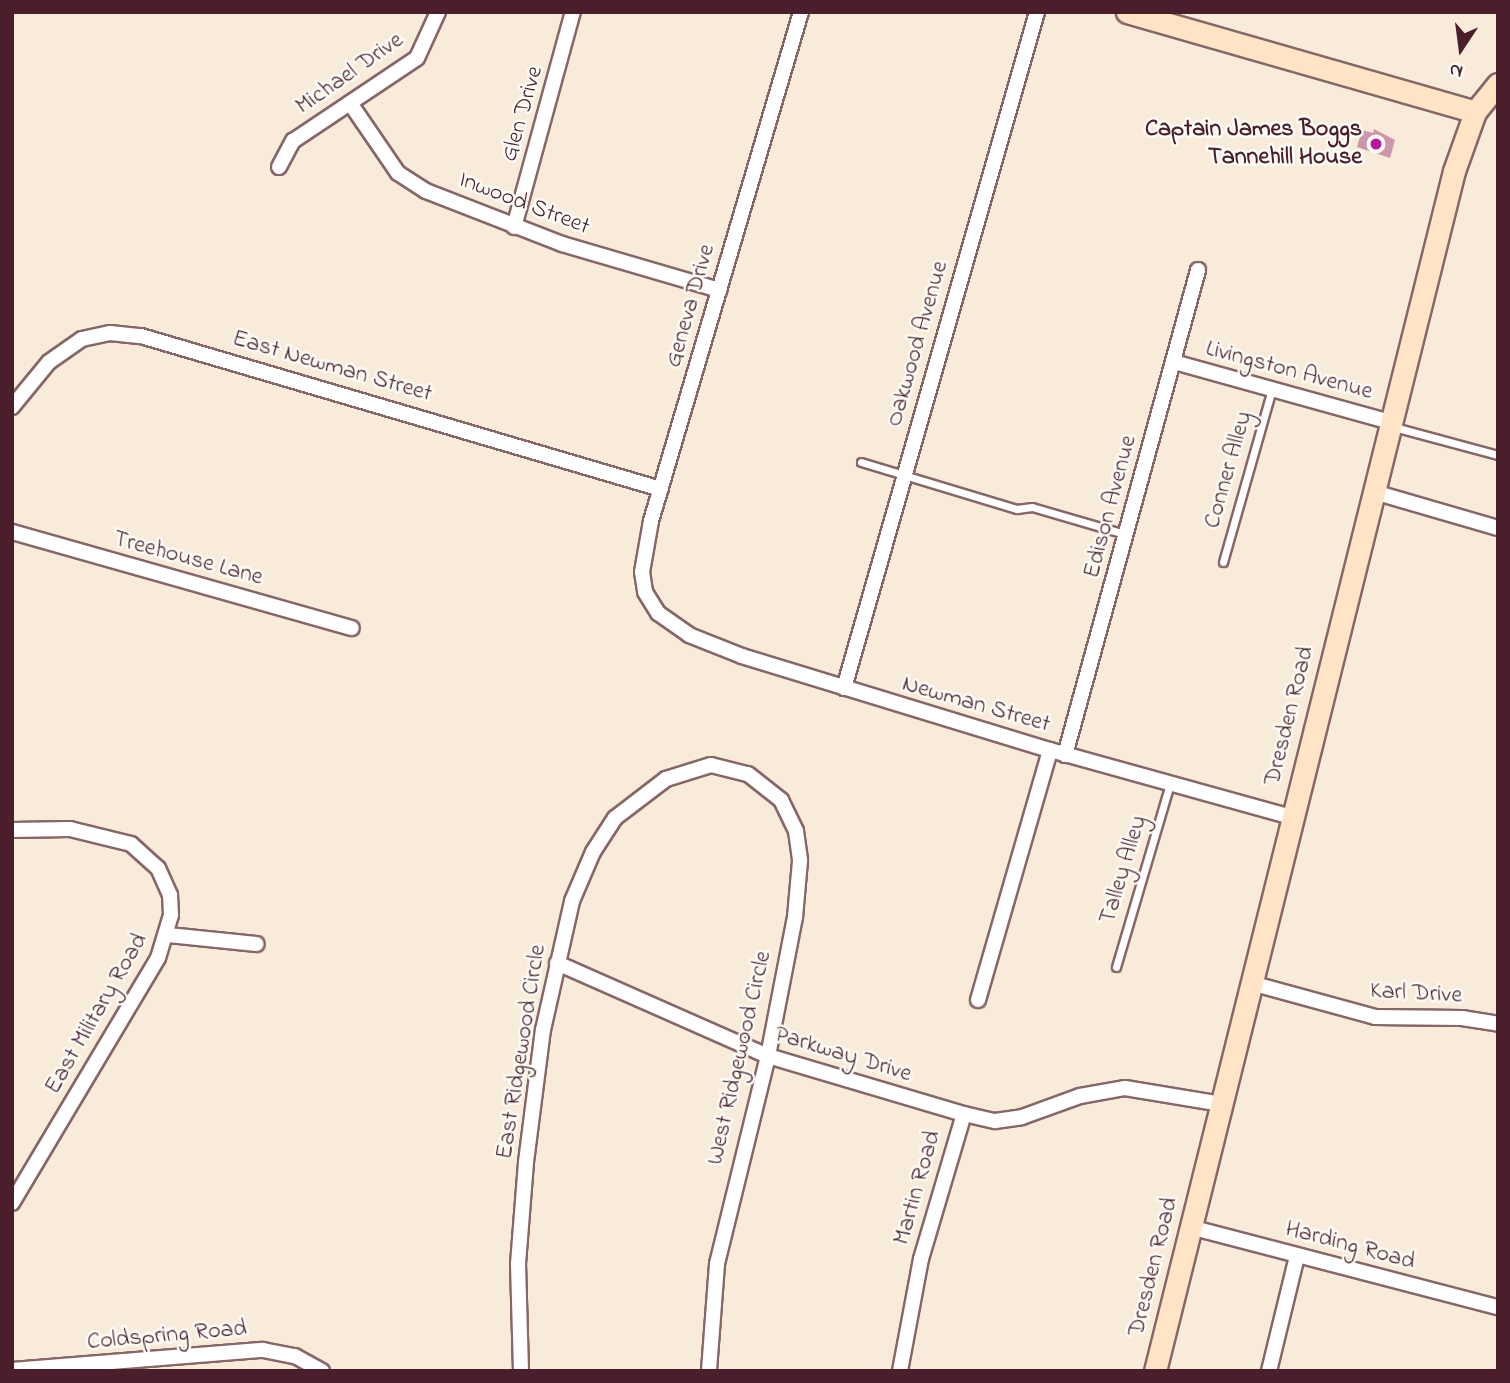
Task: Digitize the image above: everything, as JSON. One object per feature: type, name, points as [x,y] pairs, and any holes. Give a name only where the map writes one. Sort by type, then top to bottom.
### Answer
[{"type":"street","name":"Michael Drive","points":[[279,167],[293,141],[417,58],[438,12]]},
{"type":"street","name":"Glen Drive","points":[[514,227],[573,12]]},
{"type":"street","name":"Geneva Drive","points":[[658,613],[645,592],[642,572],[661,489],[801,12]]},
{"type":"street","name":"Oakwood Avenue","points":[[844,688],[1037,12]]},
{"type":"street","points":[[1127,12],[1475,112]]},
{"type":"street","name":"Dresden Road","points":[[1155,1371],[1454,171],[1475,112],[1498,83]]},
{"type":"street","name":"Inwood Street","points":[[350,103],[405,179],[514,227],[719,290]]},
{"type":"street","name":"Edison Avenue","points":[[1065,755],[1198,270]]},
{"type":"street","name":"East Newman Street","points":[[12,407],[49,362],[82,339],[110,333],[141,336],[661,489]]},
{"type":"street","name":"Livingston Avenue","points":[[1174,362],[1391,424]]},
{"type":"street","points":[[1374,492],[1498,527]]},
{"type":"street","name":"Treehouse Lane","points":[[12,532],[352,628]]},
{"type":"street","name":"Newman Street","points":[[658,613],[689,635],[844,688],[1065,755],[1292,817]]},
{"type":"street","points":[[978,1000],[1050,750]]},
{"type":"street","name":"East Ridgewood Circle","points":[[522,1371],[518,1264],[526,1163],[557,963],[572,901],[593,852],[615,818],[642,793],[690,769],[711,765],[748,774]]},
{"type":"street","name":"West Ridgewood Circle","points":[[709,1371],[721,1242],[768,1056],[799,895],[800,845],[780,800],[748,774]]},
{"type":"street","name":"East Military Road","points":[[12,830],[70,829],[131,845],[147,856],[165,881],[171,915],[168,935],[12,1203]]},
{"type":"street","points":[[168,935],[257,944]]},
{"type":"street","name":"Parkway Drive","points":[[557,963],[768,1056],[964,1114]]},
{"type":"street","name":"Karl Drive","points":[[1251,983],[1375,1017],[1462,1018],[1498,1024]]},
{"type":"street","name":"Martin Road","points":[[900,1371],[921,1259],[964,1114],[995,1121],[1022,1117],[1080,1096],[1125,1088],[1222,1104]]},
{"type":"street","name":"Harding Road","points":[[1191,1227],[1498,1307]]},
{"type":"street","points":[[1269,1371],[1297,1256]]},
{"type":"street","name":"Coldspring Road","points":[[12,1370],[137,1366],[263,1350],[295,1356],[322,1371]]},
{"type":"lane","name":"Conner Alley","points":[[1223,562],[1272,389]]},
{"type":"lane","points":[[1391,424],[1498,455]]},
{"type":"lane","points":[[861,462],[1125,534]]},
{"type":"lane","name":"Talley Alley","points":[[1116,967],[1170,784]]},
{"type":"building","name":"Captain James Boggs Tannehill House","points":[[1374,129],[1395,140],[1390,158],[1357,147],[1362,130],[1373,133]]},
{"type":"place","name":"Captain James Boggs Tannehill House","points":[[1376,144]]}]
